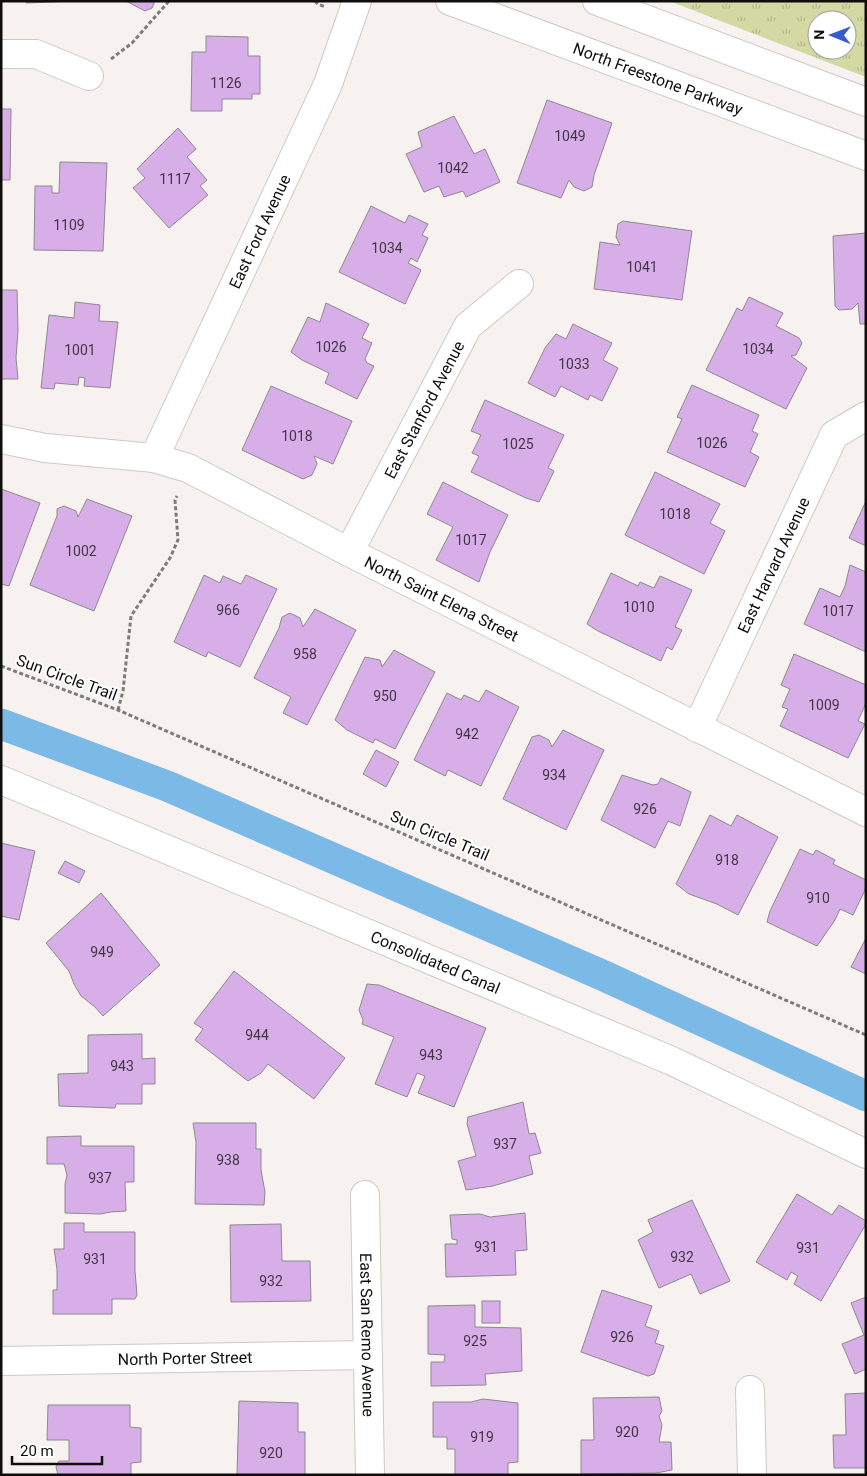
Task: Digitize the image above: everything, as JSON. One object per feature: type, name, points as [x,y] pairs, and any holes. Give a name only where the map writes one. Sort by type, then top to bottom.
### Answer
[{"type":"street","name":"East Ford Avenue","points":[[154,458],[328,84],[357,1]]},
{"type":"street","name":"North Freestone Parkway","points":[[450,1],[866,156]]},
{"type":"street","points":[[597,1],[866,102]]},
{"type":"street","points":[[1,54],[36,54],[89,76]]},
{"type":"street","name":"East Stanford Avenue","points":[[349,552],[468,326],[519,284]]},
{"type":"street","name":"East Harvard Avenue","points":[[697,728],[834,435],[866,416]]},
{"type":"street","name":"North Saint Elena Street","points":[[1,440],[45,448],[154,458],[188,468],[349,552],[866,812]]},
{"type":"street","name":"Consolidated Canal","points":[[1,780],[672,1061],[866,1154]]},
{"type":"street","name":"East San Remo Avenue","points":[[365,1195],[370,1475]]},
{"type":"street","name":"North Porter Street","points":[[1,1361],[368,1355]]},
{"type":"street","points":[[750,1390],[752,1475]]},
{"type":"path","points":[[89,76],[132,43],[169,1]]},
{"type":"path","points":[[118,710],[123,691],[130,616],[142,596],[163,570],[178,540],[175,500],[188,468]]},
{"type":"path","name":"Sun Circle Trail","points":[[1,666],[118,710],[866,1035]]},
{"type":"green space","points":[[669,1],[866,1],[866,77],[822,60],[857,60],[857,10],[807,10],[807,54]]},
{"type":"building","points":[[26,1],[74,1],[26,3]]},
{"type":"building","points":[[126,1],[155,1],[152,8],[145,11]]},
{"type":"building","points":[[206,36],[248,37],[248,56],[260,56],[260,94],[252,94],[252,99],[222,99],[222,111],[191,111],[192,52],[206,52]]},
{"type":"building","points":[[547,100],[612,123],[594,175],[592,187],[584,191],[574,187],[569,180],[561,198],[517,183]]},
{"type":"building","points":[[1,109],[11,109],[10,180],[1,180]]},
{"type":"building","points":[[454,116],[474,154],[485,149],[500,182],[466,197],[463,191],[444,197],[439,186],[424,192],[406,154],[422,147],[418,132]]},
{"type":"building","points":[[178,128],[196,149],[187,157],[207,180],[200,186],[208,195],[169,228],[133,188],[145,178],[137,169]]},
{"type":"building","points":[[60,162],[107,163],[103,251],[34,250],[35,186],[52,186],[52,193],[59,193]]},
{"type":"building","points":[[371,206],[405,223],[409,215],[428,224],[422,235],[428,238],[417,262],[411,258],[408,263],[421,270],[405,304],[339,272]]},
{"type":"building","points":[[623,221],[692,231],[682,300],[594,289],[600,242],[620,245],[616,237],[618,224]]},
{"type":"building","points":[[866,233],[866,324],[860,324],[858,303],[852,309],[839,310],[835,306],[833,236]]},
{"type":"building","points":[[1,290],[17,290],[18,331],[16,358],[18,379],[1,379]]},
{"type":"building","points":[[749,297],[783,313],[776,326],[799,338],[802,343],[796,355],[791,356],[807,368],[786,409],[706,370],[737,308],[742,311]]},
{"type":"building","points":[[75,302],[100,305],[99,321],[118,322],[110,388],[84,386],[85,378],[79,377],[78,385],[55,383],[54,389],[41,388],[49,315],[74,318]]},
{"type":"building","points":[[326,303],[369,324],[362,338],[372,343],[365,359],[367,363],[374,366],[357,399],[325,383],[329,373],[302,360],[291,352],[308,317],[320,322]]},
{"type":"building","points":[[573,324],[612,343],[603,360],[618,368],[602,401],[590,395],[588,400],[561,386],[555,397],[528,383],[545,348],[556,334],[566,339]]},
{"type":"building","points":[[692,385],[759,415],[752,431],[758,434],[750,452],[759,457],[745,487],[667,452],[682,419],[677,417]]},
{"type":"building","points":[[271,386],[352,421],[333,464],[314,456],[317,464],[312,475],[303,479],[242,450]]},
{"type":"building","points":[[485,400],[564,435],[548,468],[554,471],[539,502],[526,498],[471,472],[479,456],[472,453],[481,435],[471,431]]},
{"type":"building","points":[[655,472],[720,504],[710,523],[725,531],[704,574],[625,535]]},
{"type":"building","points":[[443,482],[508,515],[490,552],[479,582],[436,560],[453,527],[427,514]]},
{"type":"building","points":[[1,489],[40,503],[9,586],[1,584]]},
{"type":"building","points":[[87,499],[132,516],[94,611],[30,585],[57,516],[57,509],[64,506],[76,511],[78,517]]},
{"type":"building","points":[[866,501],[866,546],[849,538]]},
{"type":"building","points":[[850,565],[866,572],[866,652],[804,624],[820,588],[840,597]]},
{"type":"building","points":[[611,573],[638,586],[640,582],[654,588],[660,576],[692,590],[675,627],[682,630],[672,650],[667,647],[661,661],[587,624]]},
{"type":"building","points":[[204,575],[220,583],[223,576],[241,584],[246,575],[277,589],[240,667],[208,652],[206,657],[174,642]]},
{"type":"building","points":[[315,609],[356,630],[307,725],[283,713],[291,697],[254,678],[279,628],[282,617],[290,613],[300,618],[303,627]]},
{"type":"building","points":[[394,650],[435,672],[395,749],[375,739],[373,743],[347,730],[335,720],[365,657],[380,660],[382,667]]},
{"type":"building","points":[[794,654],[866,685],[866,703],[858,721],[865,724],[848,758],[780,726],[788,709],[782,707],[790,689],[781,685]]},
{"type":"building","points":[[486,690],[519,707],[481,786],[448,770],[445,776],[414,760],[447,693],[461,700],[464,695],[479,702]]},
{"type":"building","points":[[563,730],[604,750],[566,830],[503,799],[532,737],[539,735],[549,740],[552,747]]},
{"type":"building","points":[[376,750],[399,762],[386,787],[363,774]]},
{"type":"building","points":[[622,775],[653,785],[658,784],[661,778],[691,792],[680,826],[668,821],[655,848],[601,820]]},
{"type":"building","points":[[710,815],[731,826],[737,815],[778,837],[738,915],[717,904],[689,894],[676,884]]},
{"type":"building","points":[[1,843],[35,851],[19,920],[1,916]]},
{"type":"building","points":[[800,849],[813,855],[816,850],[835,860],[833,864],[866,880],[866,888],[853,915],[840,909],[835,920],[817,946],[767,922],[770,911]]},
{"type":"building","points":[[65,861],[85,871],[79,883],[58,873]]},
{"type":"building","points":[[101,893],[160,965],[103,1016],[81,996],[69,971],[46,943]]},
{"type":"building","points":[[866,938],[866,974],[851,967]]},
{"type":"building","points":[[234,971],[345,1058],[314,1099],[268,1064],[261,1073],[248,1081],[195,1040],[203,1029],[194,1023]]},
{"type":"building","points":[[367,984],[379,985],[486,1028],[454,1107],[418,1093],[425,1076],[417,1073],[407,1097],[375,1084],[394,1037],[362,1024],[363,1020],[359,1010]]},
{"type":"building","points":[[142,1034],[142,1059],[155,1058],[155,1084],[142,1084],[142,1104],[116,1104],[115,1108],[59,1106],[58,1074],[88,1073],[88,1035]]},
{"type":"building","points":[[523,1102],[529,1134],[535,1133],[541,1153],[529,1156],[533,1174],[493,1186],[466,1190],[458,1161],[476,1156],[467,1124],[468,1117]]},
{"type":"building","points":[[193,1123],[256,1123],[256,1149],[261,1149],[261,1170],[265,1192],[264,1205],[195,1204],[196,1142]]},
{"type":"building","points":[[81,1136],[81,1146],[134,1146],[134,1182],[125,1182],[126,1211],[100,1214],[65,1213],[65,1184],[67,1175],[64,1164],[47,1164],[47,1137]]},
{"type":"building","points":[[797,1194],[832,1215],[839,1205],[866,1221],[821,1301],[794,1284],[798,1276],[791,1272],[787,1280],[756,1262]]},
{"type":"building","points":[[692,1200],[730,1281],[700,1294],[691,1274],[659,1288],[638,1240],[653,1232],[648,1220]]},
{"type":"building","points":[[525,1213],[527,1250],[515,1251],[516,1275],[446,1277],[445,1244],[457,1244],[457,1240],[452,1239],[450,1215],[480,1214],[490,1217]]},
{"type":"building","points":[[64,1223],[84,1223],[84,1232],[135,1232],[137,1295],[135,1299],[112,1299],[112,1314],[53,1314],[53,1290],[57,1290],[57,1269],[54,1249],[64,1249]]},
{"type":"building","points":[[281,1224],[282,1261],[310,1261],[311,1301],[231,1302],[230,1225]]},
{"type":"building","points":[[602,1290],[652,1306],[645,1326],[659,1331],[655,1343],[664,1346],[654,1374],[648,1376],[581,1352]]},
{"type":"building","points":[[866,1297],[866,1369],[855,1374],[842,1344],[864,1335],[851,1303]]},
{"type":"building","points":[[482,1301],[500,1301],[500,1323],[482,1323]]},
{"type":"building","points":[[475,1305],[475,1327],[521,1328],[522,1371],[485,1374],[486,1385],[431,1386],[431,1362],[444,1362],[445,1355],[428,1354],[428,1306]]},
{"type":"building","points":[[866,1393],[866,1468],[834,1468],[833,1435],[846,1435],[845,1394]]},
{"type":"building","points":[[659,1397],[662,1411],[659,1416],[662,1425],[659,1442],[671,1442],[672,1470],[656,1473],[581,1474],[581,1440],[594,1440],[593,1398]]},
{"type":"building","points":[[483,1399],[518,1403],[518,1462],[508,1463],[508,1475],[455,1475],[455,1449],[447,1449],[447,1437],[433,1437],[433,1402],[471,1402]]},
{"type":"building","points":[[239,1401],[298,1403],[298,1432],[305,1432],[305,1475],[237,1475]]},
{"type":"building","points":[[48,1405],[130,1405],[130,1427],[141,1428],[141,1462],[131,1463],[131,1475],[58,1475],[56,1467],[59,1461],[69,1461],[69,1440],[47,1440]]},
{"type":"waterway","points":[[1,724],[167,786],[602,975],[866,1096]]}]
